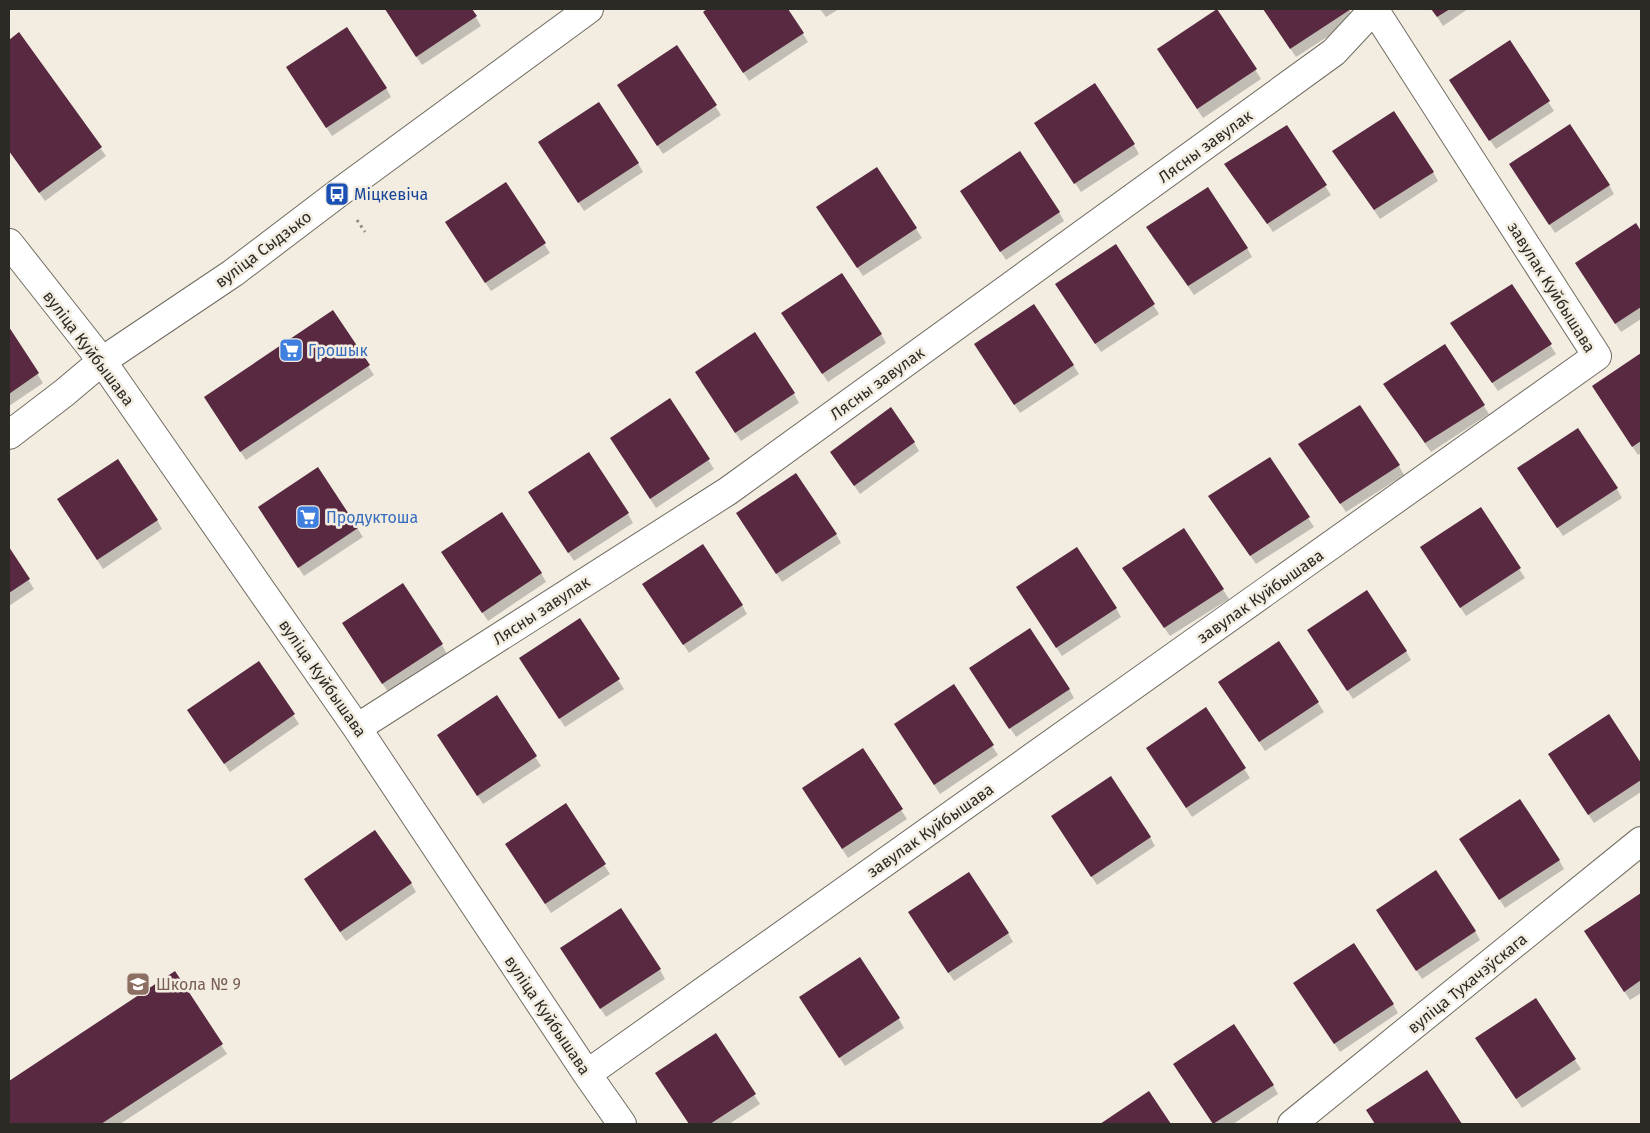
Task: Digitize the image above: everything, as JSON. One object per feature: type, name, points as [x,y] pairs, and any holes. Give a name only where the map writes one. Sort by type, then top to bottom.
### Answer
[{"type":"street","name":"вуліца Сыдзько","points":[[9,435],[102,361],[233,273],[589,9]]},
{"type":"street","name":"Лясны завулак","points":[[357,728],[728,491],[1334,52],[1374,9]]},
{"type":"street","name":"завулак Куйбышава","points":[[587,1074],[1597,356],[1374,9]]},
{"type":"street","name":"вуліца Куйбышава","points":[[9,244],[102,361],[357,728],[622,1124]]},
{"type":"street","name":"вуліца Тухачэўскага","points":[[1292,1124],[1641,841]]},
{"type":"building","points":[[385,9],[472,9],[477,16],[416,57]]},
{"type":"building","points":[[707,9],[788,9],[804,33],[743,73],[703,12]]},
{"type":"building","points":[[1217,9],[1257,69],[1197,109],[1157,49]]},
{"type":"building","points":[[1263,9],[1351,9],[1290,49]]},
{"type":"building","points":[[1431,9],[1450,9],[1437,17]]},
{"type":"building","points":[[347,27],[387,88],[326,128],[286,67]]},
{"type":"building","points":[[19,32],[102,147],[39,193],[9,151],[9,40]]},
{"type":"building","points":[[1510,40],[1550,101],[1489,141],[1449,80]]},
{"type":"building","points":[[677,45],[717,105],[657,146],[617,85]]},
{"type":"building","points":[[1095,83],[1135,144],[1074,184],[1034,123]]},
{"type":"building","points":[[599,102],[639,163],[578,203],[538,142]]},
{"type":"building","points":[[1394,111],[1434,172],[1374,210],[1332,151]]},
{"type":"building","points":[[1570,124],[1610,185],[1549,225],[1509,164]]},
{"type":"building","points":[[1287,125],[1327,185],[1267,224],[1224,164]]},
{"type":"building","points":[[1020,151],[1060,212],[1000,252],[960,191]]},
{"type":"building","points":[[877,167],[917,228],[857,268],[816,207]]},
{"type":"building","points":[[506,182],[546,243],[485,283],[445,222]]},
{"type":"building","points":[[1208,187],[1248,248],[1188,286],[1146,227]]},
{"type":"building","points":[[1636,223],[1641,231],[1641,307],[1615,324],[1575,263]]},
{"type":"building","points":[[1116,244],[1155,304],[1095,344],[1055,284]]},
{"type":"building","points":[[842,273],[882,334],[822,374],[781,313]]},
{"type":"building","points":[[1512,284],[1552,344],[1492,383],[1450,323]]},
{"type":"building","points":[[1034,304],[1074,365],[1014,405],[974,344]]},
{"type":"building","points":[[333,310],[370,365],[240,452],[204,397]]},
{"type":"building","points":[[9,327],[39,373],[9,394]]},
{"type":"building","points":[[755,332],[795,393],[735,433],[695,372]]},
{"type":"building","points":[[1445,344],[1485,405],[1425,443],[1383,384]]},
{"type":"building","points":[[1641,353],[1641,441],[1632,447],[1592,386]]},
{"type":"building","points":[[670,398],[710,459],[650,499],[610,438]]},
{"type":"building","points":[[1360,405],[1400,465],[1340,504],[1298,444]]},
{"type":"building","points":[[891,407],[915,442],[854,486],[830,452]]},
{"type":"building","points":[[1578,428],[1618,488],[1557,528],[1517,468]]},
{"type":"building","points":[[589,452],[629,513],[568,553],[528,492]]},
{"type":"building","points":[[1270,457],[1310,517],[1250,556],[1208,496]]},
{"type":"building","points":[[118,459],[158,520],[97,560],[57,499]]},
{"type":"building","name":"Продуктоша","points":[[318,467],[358,528],[298,568],[258,507]]},
{"type":"building","points":[[796,473],[837,534],[776,574],[736,513]]},
{"type":"building","points":[[1481,507],[1521,568],[1460,608],[1420,547]]},
{"type":"building","points":[[502,512],[542,573],[482,613],[441,552]]},
{"type":"building","points":[[1184,528],[1224,589],[1164,628],[1122,568]]},
{"type":"building","points":[[703,544],[743,605],[683,645],[642,584]]},
{"type":"building","points":[[9,547],[30,579],[9,593]]},
{"type":"building","points":[[1077,547],[1117,608],[1056,648],[1016,587]]},
{"type":"building","points":[[403,583],[443,644],[382,684],[342,623]]},
{"type":"building","points":[[1367,590],[1407,651],[1347,691],[1307,630]]},
{"type":"building","points":[[580,618],[620,679],[559,719],[519,658]]},
{"type":"building","points":[[1030,628],[1070,689],[1009,729],[969,668]]},
{"type":"building","points":[[1279,641],[1319,702],[1259,742],[1218,682]]},
{"type":"building","points":[[259,661],[295,714],[224,764],[187,710]]},
{"type":"building","points":[[954,684],[994,745],[934,785],[894,724]]},
{"type":"building","points":[[497,695],[537,756],[477,796],[437,735]]},
{"type":"building","points":[[1206,707],[1246,768],[1186,808],[1146,748]]},
{"type":"building","points":[[1609,714],[1641,763],[1641,780],[1588,815],[1548,754]]},
{"type":"building","points":[[863,748],[903,809],[842,849],[802,788]]},
{"type":"building","points":[[1111,776],[1151,837],[1091,877],[1051,816]]},
{"type":"building","points":[[1520,799],[1560,860],[1499,900],[1459,839]]},
{"type":"building","points":[[566,803],[606,864],[545,904],[505,844]]},
{"type":"building","points":[[375,830],[412,883],[340,932],[304,879]]},
{"type":"building","points":[[1436,870],[1476,931],[1416,971],[1376,910]]},
{"type":"building","points":[[969,872],[1009,933],[948,973],[908,912]]},
{"type":"building","points":[[1641,893],[1641,980],[1624,992],[1584,931]]},
{"type":"building","points":[[621,908],[661,969],[600,1009],[560,948]]},
{"type":"building","points":[[1354,943],[1394,1004],[1334,1044],[1293,983]]},
{"type":"building","points":[[860,957],[900,1018],[839,1058],[799,997]]},
{"type":"building","points":[[175,971],[223,1044],[101,1124],[9,1124],[9,1081]]},
{"type":"building","points":[[1536,998],[1576,1059],[1516,1099],[1475,1038]]},
{"type":"building","points":[[1234,1024],[1274,1085],[1213,1124],[1173,1064]]},
{"type":"building","points":[[716,1033],[756,1094],[710,1124],[689,1124],[655,1073]]},
{"type":"building","points":[[1427,1070],[1462,1124],[1375,1124],[1366,1110]]},
{"type":"building","points":[[1149,1091],[1171,1124],[1100,1124]]},
{"type":"place","name":"Міцкевіча","points":[[337,194]]},
{"type":"place","name":"Грошык","points":[[291,350]]},
{"type":"place","name":"Продуктоша","points":[[308,517]]},
{"type":"place","name":"Школа № 9","points":[[138,984]]}]
